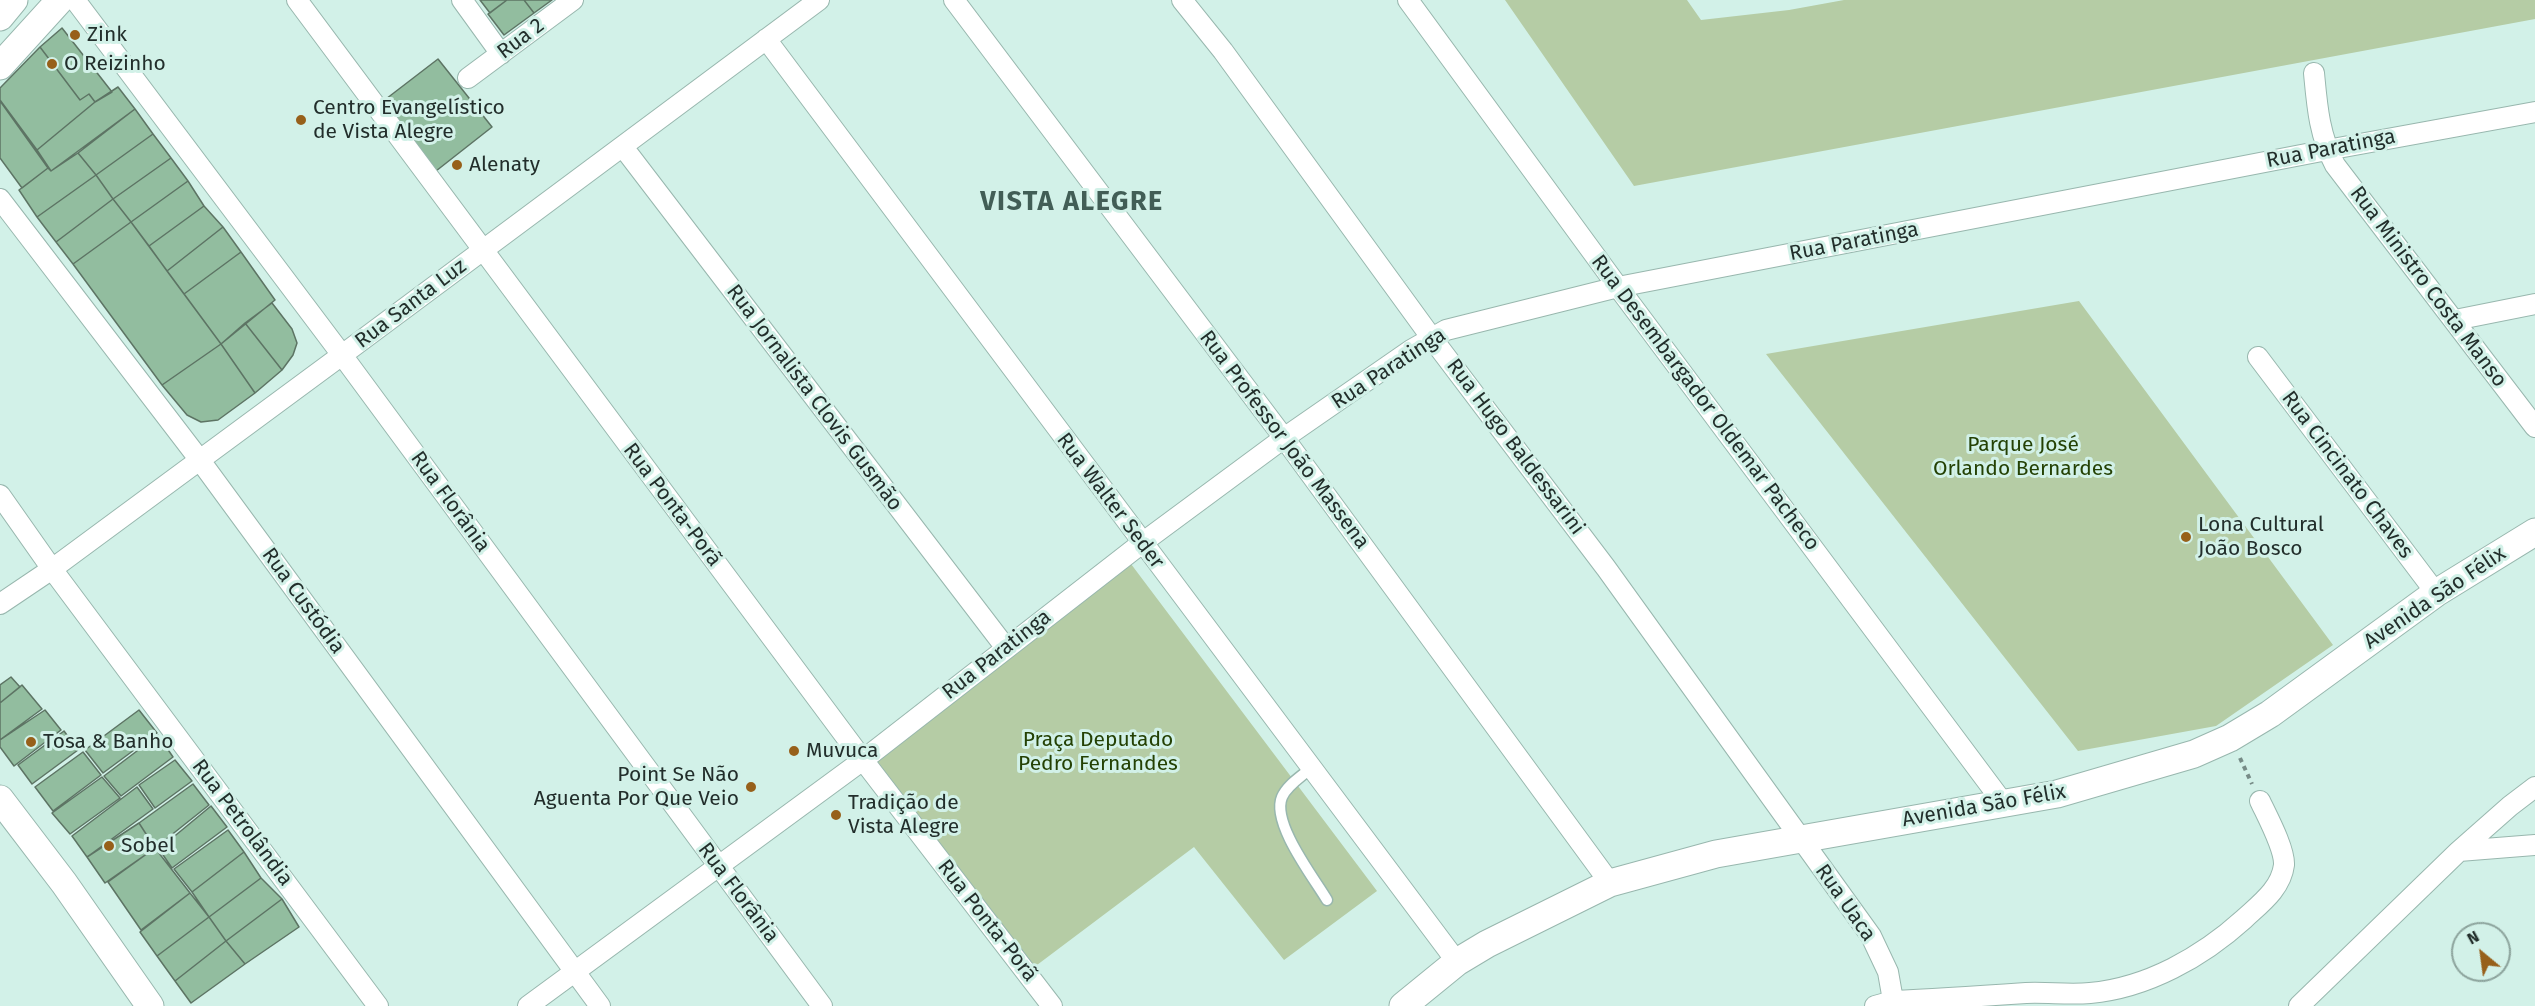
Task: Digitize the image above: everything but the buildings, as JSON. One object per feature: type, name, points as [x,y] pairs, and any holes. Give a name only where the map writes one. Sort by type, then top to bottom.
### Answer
[{"type":"street","points":[[0,17],[14,0]]},
{"type":"street","points":[[0,66],[60,0]]},
{"type":"street","name":"Rua Florânia","points":[[75,0],[342,355],[822,1006]]},
{"type":"street","name":"Rua Ponta-Porã","points":[[297,0],[862,760],[1052,1006]]},
{"type":"street","points":[[462,0],[501,54]]},
{"type":"street","name":"Rua 2","points":[[468,78],[573,0]]},
{"type":"street","name":"Rua Santa Luz","points":[[0,604],[52,569],[819,0]]},
{"type":"street","name":"Rua Professor João Massena","points":[[954,0],[1284,438],[1610,883]]},
{"type":"street","name":"Rua Hugo Baldessarini","points":[[1182,0],[1222,51],[1431,337],[1592,549],[1800,838]]},
{"type":"street","name":"Rua Desembargador Oldemar Pacheco","points":[[1408,0],[1618,288],[2004,804]]},
{"type":"street","name":"Rua Walter Seder","points":[[766,39],[1457,962]]},
{"type":"street","name":"Rua Ministro Costa Manso","points":[[2314,73],[2320,127],[2327,150],[2335,165],[2535,427]]},
{"type":"street","name":"Rua Paratinga","points":[[528,1006],[862,760],[1142,543],[1284,438],[1431,337],[1462,325],[1618,288],[2327,150],[2535,112]]},
{"type":"street","name":"Rua Jornalista Clovis Gusmão","points":[[623,147],[1006,648]]},
{"type":"street","name":"Rua Custódia","points":[[0,199],[199,459],[600,1006]]},
{"type":"street","points":[[2455,320],[2535,304]]},
{"type":"street","name":"Rua Cincinato Chaves","points":[[2258,357],[2436,593]]},
{"type":"street","name":"Rua Petrolândia","points":[[0,495],[52,569],[378,1006]]},
{"type":"street","name":"Avenida São Félix","points":[[1403,1006],[1457,962],[1487,944],[1610,883],[1716,854],[2057,794],[2194,754],[2230,738],[2270,714],[2436,593],[2535,532]]},
{"type":"street","points":[[2299,1006],[2459,851],[2510,806],[2535,788]]},
{"type":"street","points":[[0,799],[64,883],[150,1006]]},
{"type":"street","points":[[1888,1004],[2030,993],[2091,993],[2137,983],[2186,963],[2232,930],[2279,882],[2284,863],[2260,801]]},
{"type":"street","name":"Rua Uaca","points":[[1800,838],[1871,936],[1888,972],[1888,1004]]},
{"type":"street","points":[[2459,851],[2535,845]]},
{"type":"lane","points":[[1311,768],[1290,785],[1281,798],[1279,814],[1284,829],[1328,900]]},
{"type":"path","points":[[2230,738],[2260,801]]},
{"type":"green space","points":[[1505,0],[1687,0],[1701,20],[1789,10],[1844,0],[2535,0],[2535,19],[1634,186]]},
{"type":"green space","name":"Parque José Orlando Bernardes","points":[[2079,301],[2333,645],[2216,726],[2078,751],[1766,354]]},
{"type":"green space","name":"Praça Deputado Pedro Fernandes","points":[[1128,560],[1377,891],[1284,960],[1194,847],[1029,971],[871,760]]},
{"type":"place","name":"Zink","points":[[75,35]]},
{"type":"place","name":"O Reizinho","points":[[52,64]]},
{"type":"place","name":"Centro Evangelístico de Vista Alegre","points":[[301,120]]},
{"type":"place","name":"Alenaty","points":[[457,165]]},
{"type":"place","name":"Lona Cultural João Bosco","points":[[2186,537]]},
{"type":"place","name":"Tosa & Banho","points":[[31,742]]},
{"type":"place","name":"Muvuca","points":[[794,751]]},
{"type":"place","name":"Point Se Não Aguenta Por Que Veio","points":[[751,787]]},
{"type":"place","name":"Tradição de Vista Alegre","points":[[836,815]]},
{"type":"place","name":"Sobel","points":[[109,846]]},
{"type":"district","name":"VISTA ALEGRE","points":[[1072,202]]}]
